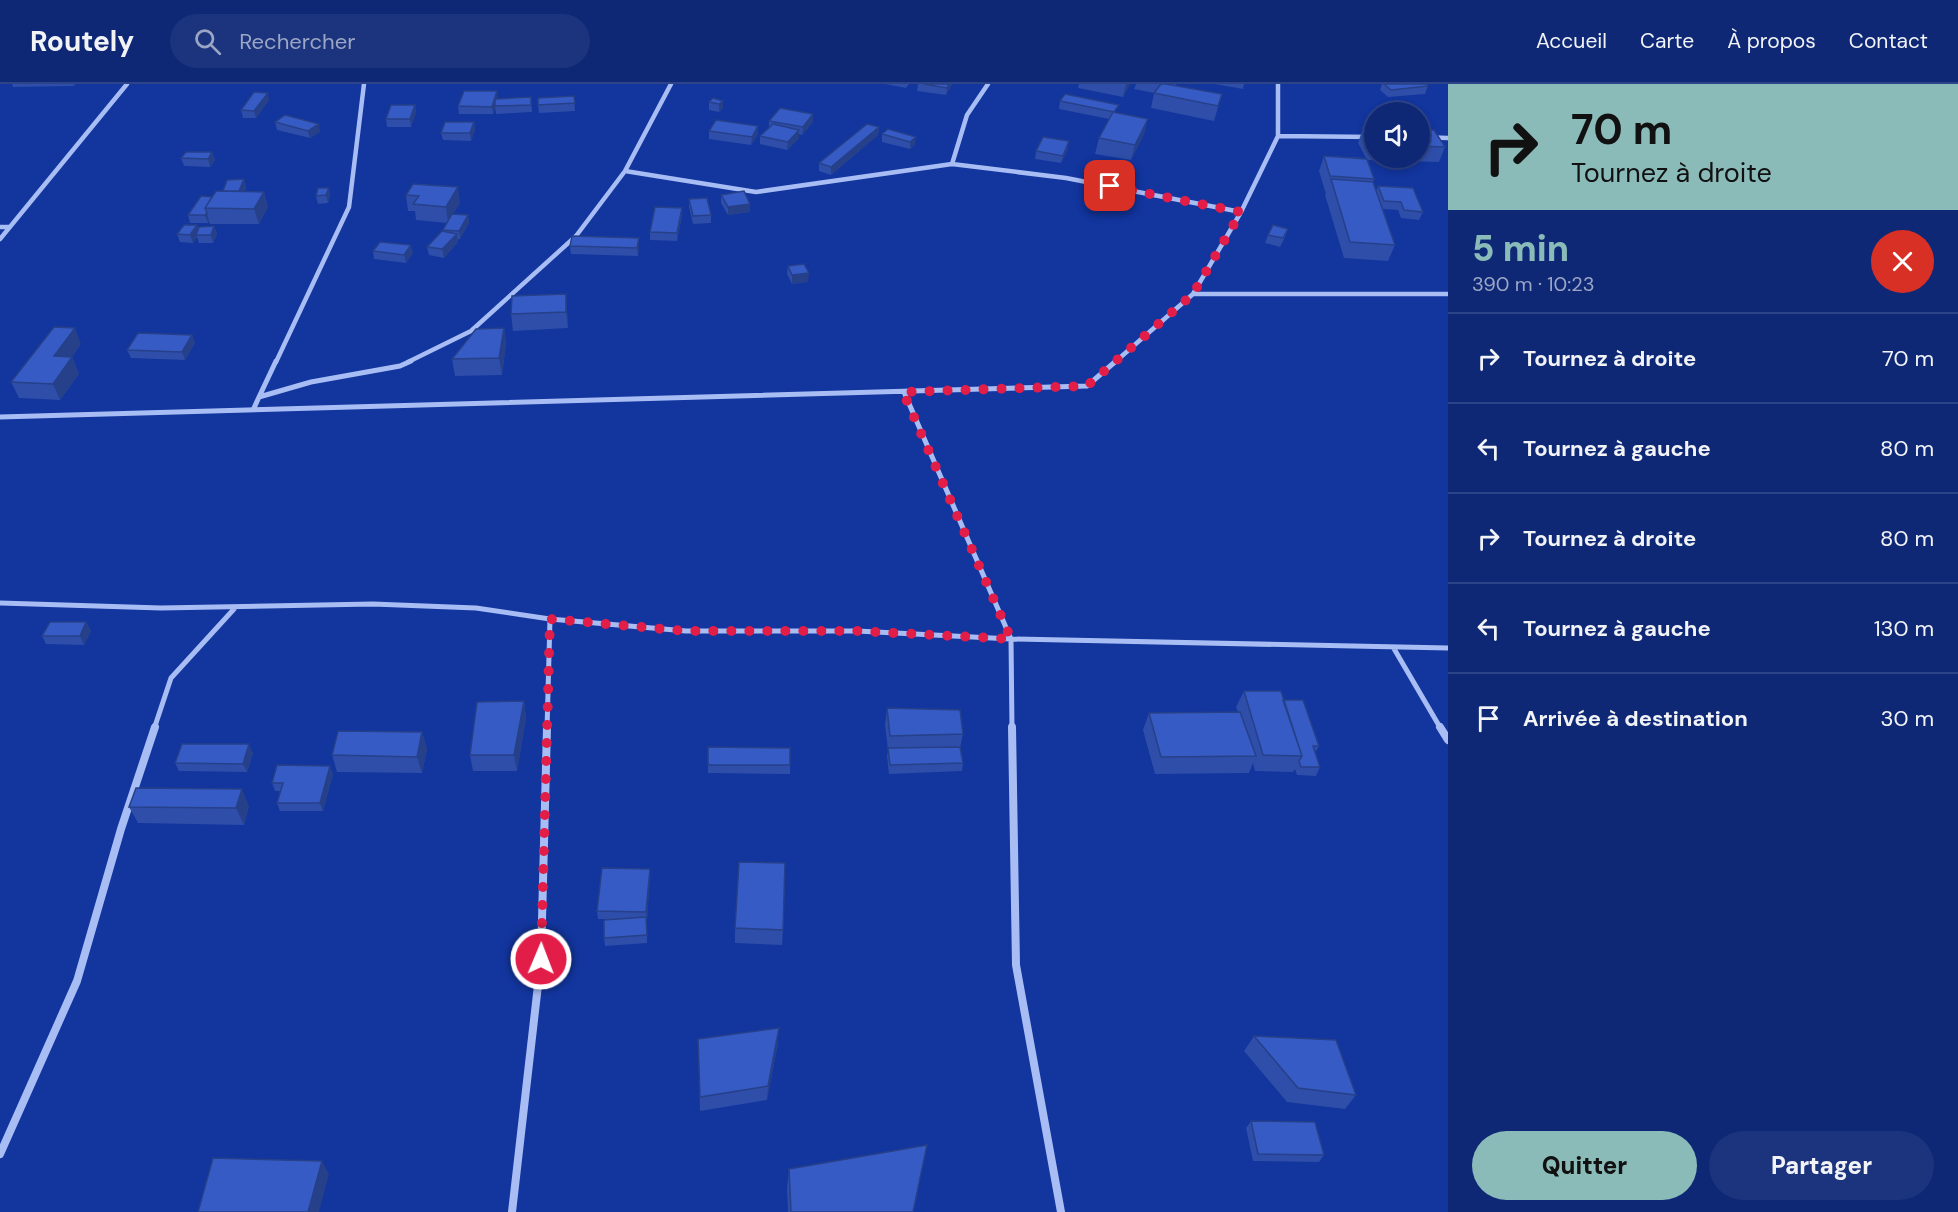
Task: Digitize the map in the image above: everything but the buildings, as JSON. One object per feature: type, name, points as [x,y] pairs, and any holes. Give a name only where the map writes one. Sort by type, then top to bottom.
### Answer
[{"type":"street","points":[[0,239],[127,84]]},
{"type":"street","points":[[254,408],[349,207],[364,84]]},
{"type":"street","points":[[259,398],[311,382],[400,366],[471,331],[576,236],[625,171],[671,84]]},
{"type":"street","points":[[952,164],[967,115],[988,84]]},
{"type":"street","points":[[0,417],[1087,386],[1193,294],[1241,212],[1278,136],[1278,84]]},
{"type":"street","points":[[1278,136],[1364,137]]},
{"type":"street","points":[[1430,137],[1448,138]]},
{"type":"street","points":[[625,171],[756,192],[952,164],[1066,178],[1241,212]]},
{"type":"street","points":[[0,226],[10,227]]},
{"type":"street","points":[[1193,294],[1448,294]]},
{"type":"street","points":[[903,392],[1011,639],[1016,965],[1061,1212]]},
{"type":"street","points":[[0,603],[234,609],[373,604],[476,609],[550,619],[686,631],[857,631],[1011,639],[1448,648]]},
{"type":"street","points":[[0,1154],[77,981],[121,829],[171,678],[234,609]]},
{"type":"street","points":[[512,1212],[541,959],[550,619]]},
{"type":"street","points":[[1393,647],[1448,740]]},
{"type":"route","points":[[541,959],[550,619],[686,631],[857,631],[1011,639],[903,392],[1087,386],[1193,294],[1241,212],[1110,186]]}]
